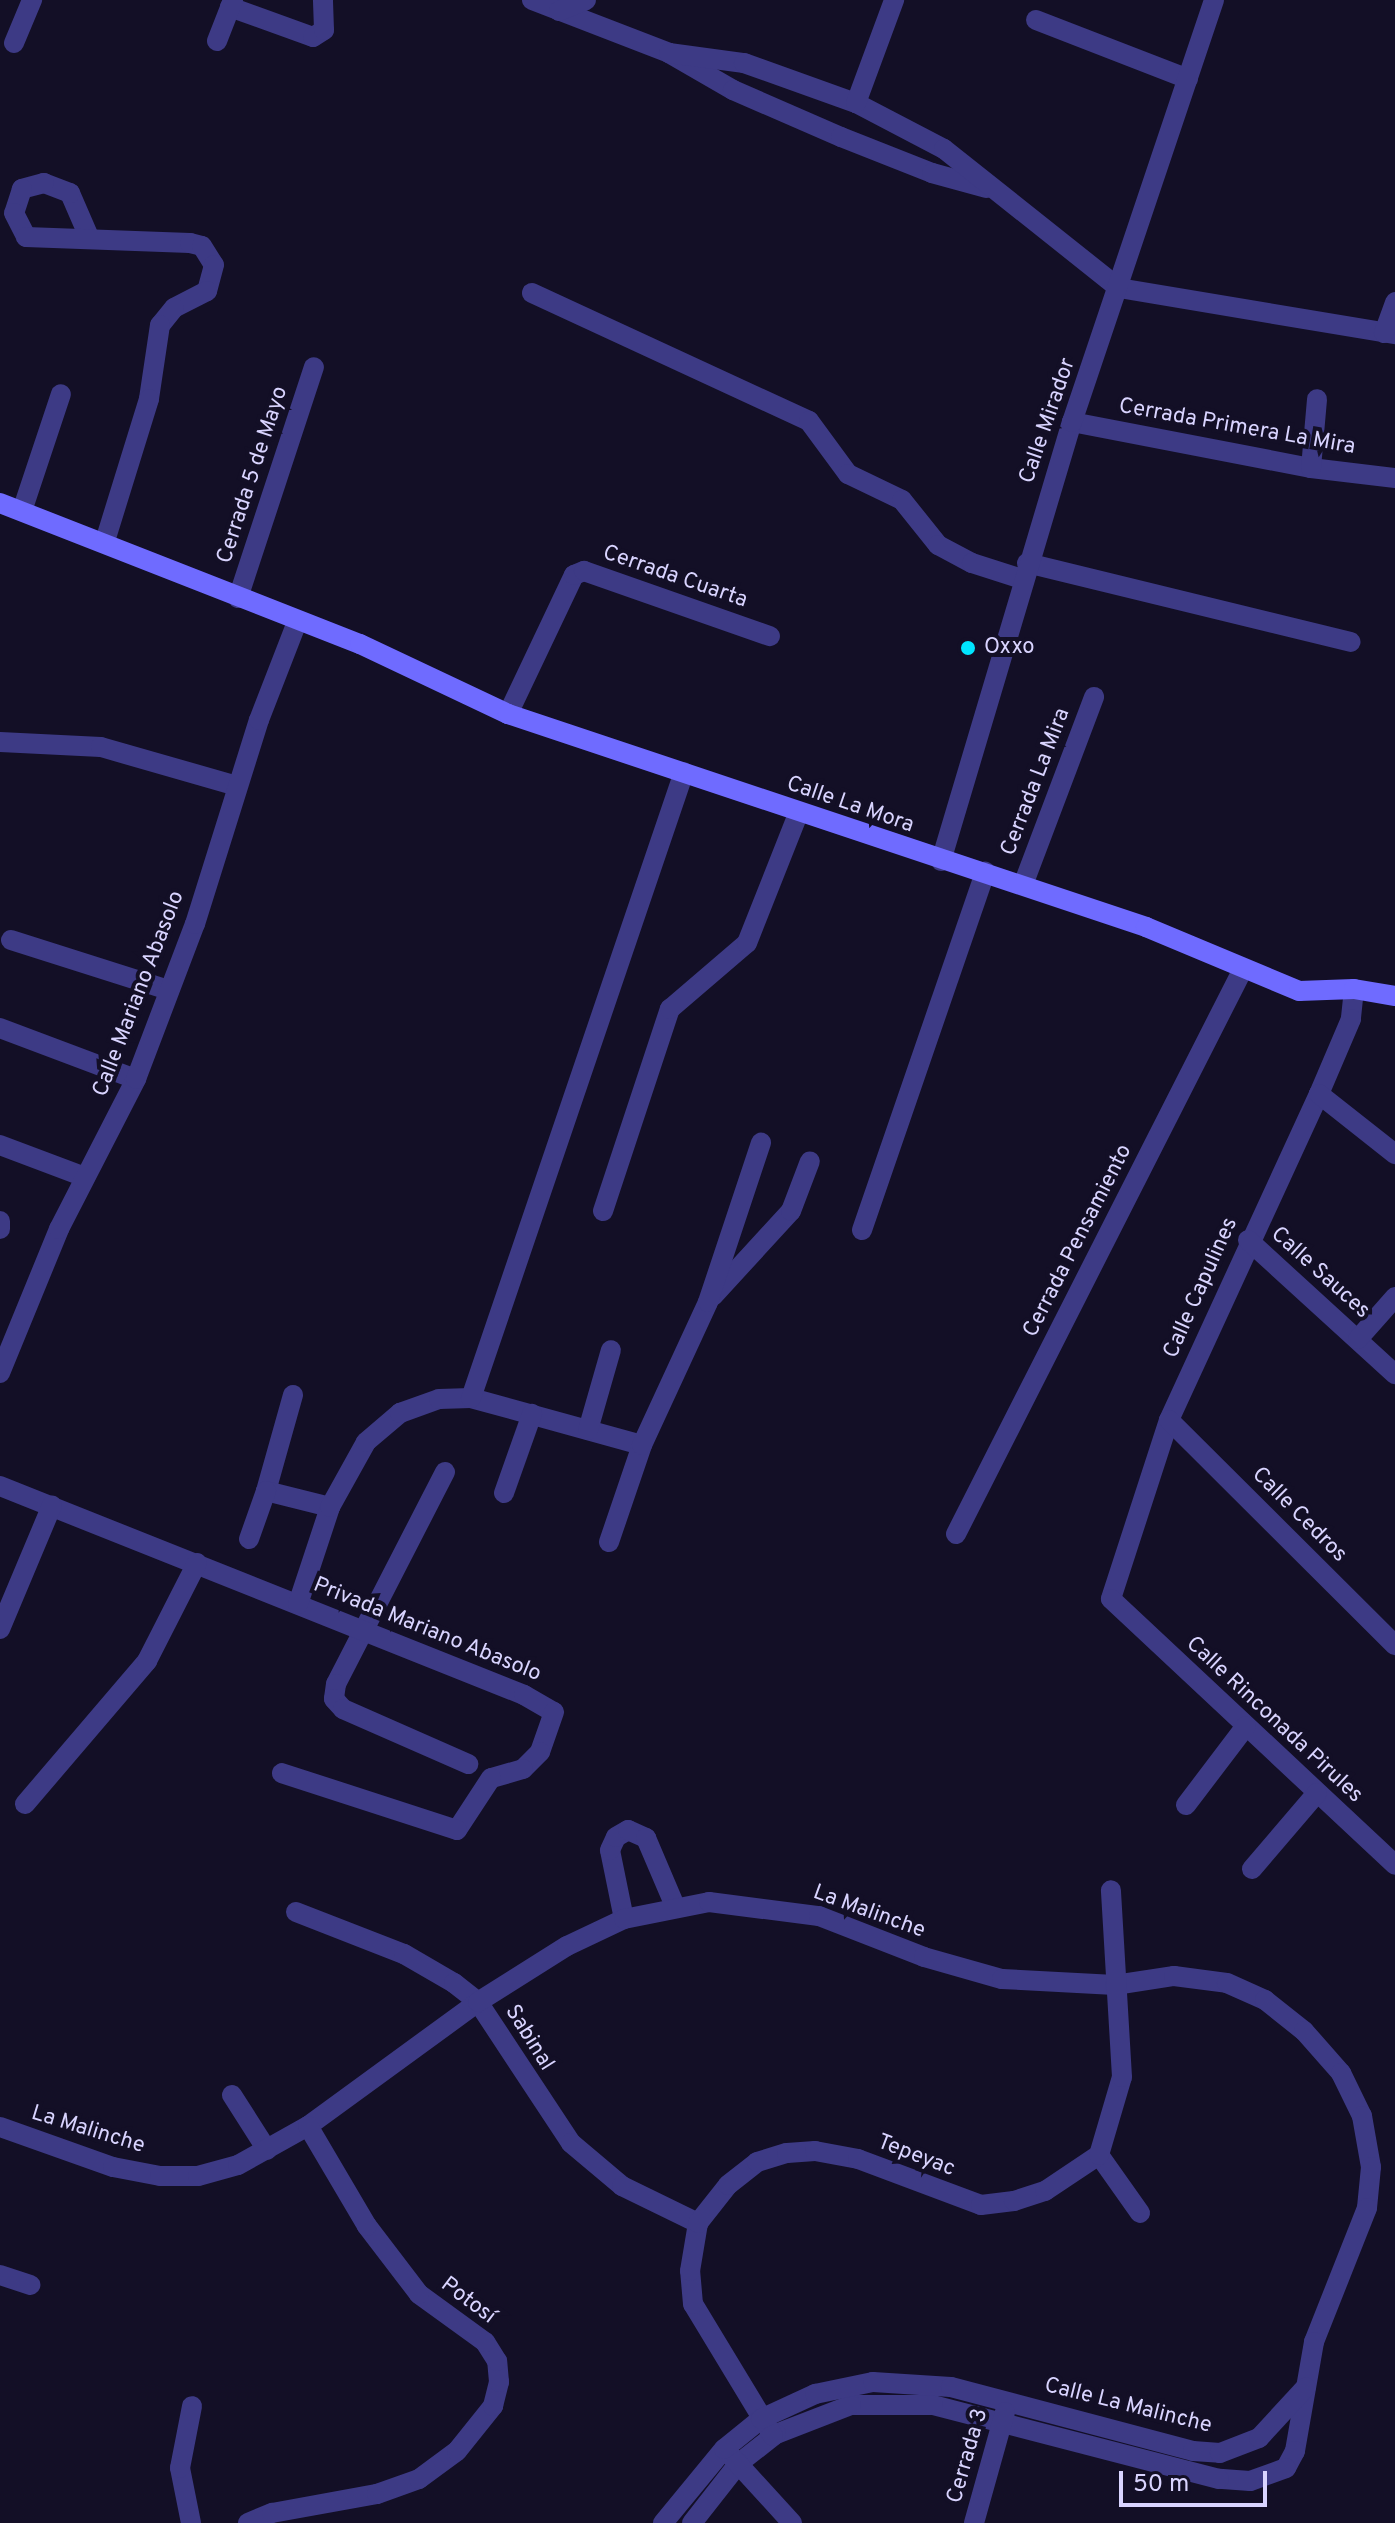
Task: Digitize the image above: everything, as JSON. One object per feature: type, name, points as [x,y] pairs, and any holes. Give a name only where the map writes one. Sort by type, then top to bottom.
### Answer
[{"type":"street","points":[[14,43],[32,0]]},
{"type":"street","points":[[217,41],[232,3],[313,37],[324,30],[323,0]]},
{"type":"street","points":[[532,0],[669,53],[733,90],[841,137],[932,173],[990,189]]},
{"type":"street","points":[[559,11],[586,0]]},
{"type":"street","points":[[856,103],[894,0]]},
{"type":"street","name":"Calle Mirador","points":[[941,861],[1024,571],[1214,0]]},
{"type":"street","points":[[1036,20],[1188,79]]},
{"type":"street","points":[[669,53],[744,63],[856,103],[944,149],[990,189],[1119,288],[1389,334],[1395,302]]},
{"type":"street","points":[[89,237],[190,243],[202,246],[214,265],[207,291],[174,308],[160,325],[149,399],[105,541]]},
{"type":"street","points":[[532,293],[809,421],[848,474],[902,500],[938,545],[972,563],[1024,571],[1350,642]]},
{"type":"street","name":"Cerrada 5 de Mayo","points":[[238,598],[314,367]]},
{"type":"street","points":[[22,511],[61,394]]},
{"type":"street","points":[[1311,468],[1317,399]]},
{"type":"street","name":"Cerrada Primera La Mira","points":[[1072,422],[1311,468],[1395,478]]},
{"type":"street","name":"Calle La Mora","points":[[0,503],[105,541],[297,622],[360,644],[508,714],[684,772],[798,814],[941,861],[985,872],[1146,927],[1299,991],[1354,989],[1395,996]]},
{"type":"street","name":"Cerrada Cuarta","points":[[508,714],[574,575],[584,571],[770,636]]},
{"type":"street","name":"Calle Mariano Abasolo","points":[[0,1373],[85,1177],[136,1079],[195,924],[237,786],[297,622]]},
{"type":"street","name":"Cerrada La Mira","points":[[1023,885],[1094,697]]},
{"type":"street","points":[[0,742],[101,747],[237,786]]},
{"type":"street","points":[[471,1398],[684,772]]},
{"type":"street","points":[[603,1211],[670,1009],[747,943],[798,814]]},
{"type":"street","points":[[862,1230],[985,872]]},
{"type":"street","points":[[11,940],[169,990]]},
{"type":"street","name":"Cerrada Pensamiento","points":[[956,1534],[1243,969]]},
{"type":"street","name":"Calle Capulines","points":[[1121,1610],[1111,1599],[1113,1584],[1169,1420],[1248,1240],[1319,1094],[1351,1019],[1354,989]]},
{"type":"street","points":[[0,1028],[136,1079]]},
{"type":"street","points":[[1319,1094],[1395,1154]]},
{"type":"street","points":[[609,1542],[642,1445],[708,1302],[761,1143]]},
{"type":"street","points":[[0,1145],[85,1177]]},
{"type":"street","points":[[708,1302],[791,1211],[810,1161]]},
{"type":"street","points":[[0,1221],[0,1229]]},
{"type":"street","name":"Calle Sauces","points":[[1248,1240],[1395,1374]]},
{"type":"street","points":[[1358,1339],[1395,1297]]},
{"type":"street","points":[[588,1430],[611,1350]]},
{"type":"street","points":[[249,1539],[293,1395]]},
{"type":"street","points":[[298,1604],[330,1507],[366,1442],[400,1413],[439,1399],[471,1398],[642,1445]]},
{"type":"street","points":[[504,1493],[532,1414]]},
{"type":"street","name":"Calle Cedros","points":[[1169,1420],[1395,1645]]},
{"type":"street","points":[[445,1472],[336,1684],[334,1699],[343,1709],[468,1764]]},
{"type":"street","name":"Privada Mariano Abasolo","points":[[0,1486],[363,1629],[550,1706],[554,1712],[540,1752],[523,1769],[491,1778],[457,1830],[282,1773]]},
{"type":"street","points":[[266,1491],[330,1507]]},
{"type":"street","points":[[0,1629],[52,1505]]},
{"type":"street","points":[[25,1804],[147,1661],[197,1563]]},
{"type":"street","name":"Calle Rinconada Pirules","points":[[1121,1610],[1395,1865]]},
{"type":"street","points":[[1186,1805],[1246,1726]]},
{"type":"street","points":[[1252,1869],[1317,1793]]},
{"type":"street","points":[[624,1919],[610,1850],[616,1837],[628,1830],[646,1838],[675,1906]]},
{"type":"street","points":[[1111,1890],[1122,2077],[1099,2155],[1140,2213]]},
{"type":"street","name":"La Malinche","points":[[0,2127],[113,2167],[160,2176],[198,2176],[267,2150],[308,2126],[478,2002],[567,1946],[624,1919],[675,1906],[774,1907],[819,1916],[924,1957],[1002,1979],[1115,1985],[1174,1976],[1227,1983],[1265,2000],[1304,2031],[1341,2073],[1362,2116],[1371,2167],[1367,2208],[1314,2342],[1306,2387]]},
{"type":"street","name":"Sabinal","points":[[296,1912],[404,1954],[478,2002],[571,2143],[622,2186],[698,2223]]},
{"type":"street","points":[[232,2095],[267,2150]]},
{"type":"street","name":"Potosí","points":[[248,2523],[272,2513],[377,2494],[419,2479],[457,2451],[493,2406],[499,2382],[497,2361],[485,2342],[419,2294],[367,2226],[308,2126]]},
{"type":"street","name":"Tepeyac","points":[[767,2428],[693,2304],[690,2271],[698,2223],[728,2185],[757,2162],[787,2153],[815,2151],[858,2159],[981,2205],[1045,2191],[1099,2155]]},
{"type":"street","points":[[0,2275],[30,2285]]},
{"type":"street","name":"Calle La Malinche","points":[[663,2523],[732,2456],[815,2394],[873,2382],[951,2387],[1193,2451],[1220,2453],[1259,2438],[1306,2387]]},
{"type":"street","name":"Calle La Malinche","points":[[767,2428],[851,2405],[891,2402],[933,2405],[1219,2479],[1250,2481],[1286,2468],[1295,2451],[1306,2387]]},
{"type":"street","name":"Cerrada 3","points":[[974,2523],[1009,2402]]},
{"type":"street","points":[[191,2523],[180,2468],[192,2406]]},
{"type":"street","points":[[732,2456],[792,2523]]},
{"type":"street","name":"Calle La Malinche","points":[[692,2523],[732,2456]]},
{"type":"place","name":"Oxxo","points":[[968,648]]}]
